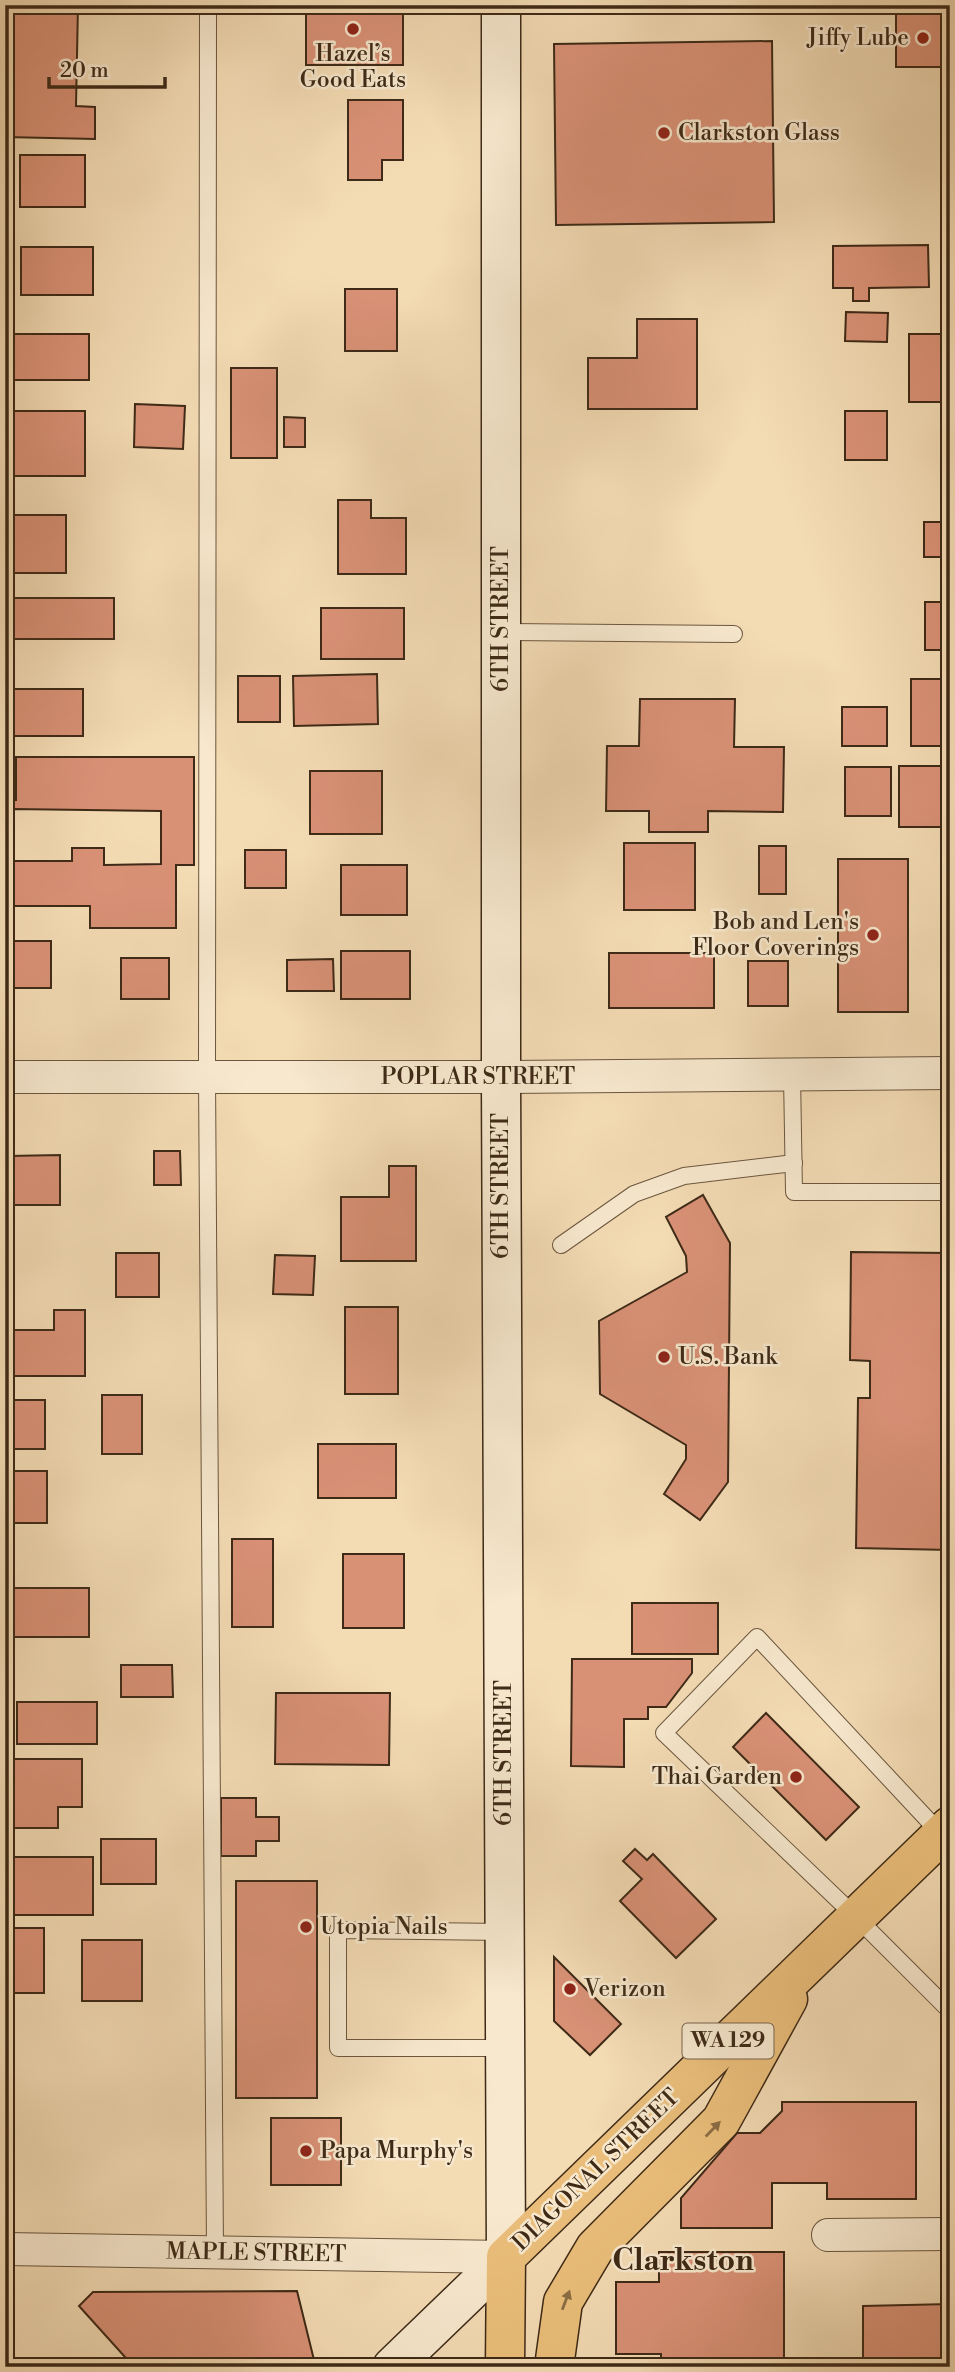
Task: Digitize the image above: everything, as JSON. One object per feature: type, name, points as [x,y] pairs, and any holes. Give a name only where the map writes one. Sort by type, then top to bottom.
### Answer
[{"type":"main road","name":"6TH STREET","points":[[501,5],[505,2367]]},
{"type":"main road","name":"DIAGONAL STREET","points":[[392,2367],[946,1830]]},
{"type":"main road","name":"WA 129","points":[[554,2367],[563,2302],[595,2248],[721,2121],[807,1964]]},
{"type":"street","name":"POPLAR STREET","points":[[5,1077],[950,1073]]},
{"type":"street","points":[[828,2235],[950,2234]]},
{"type":"street","name":"MAPLE STREET","points":[[5,2249],[506,2258]]},
{"type":"lane","points":[[208,5],[207,1077],[215,2252]]},
{"type":"lane","points":[[501,632],[734,634]]},
{"type":"lane","points":[[792,1074],[794,1192],[950,1192]]},
{"type":"lane","points":[[561,1245],[634,1194],[684,1176],[794,1163]]},
{"type":"lane","points":[[946,1830],[757,1637],[664,1733],[950,2011]]},
{"type":"lane","points":[[505,1932],[338,1930],[338,2048],[505,2048]]},
{"type":"building","points":[[5,5],[78,5],[76,106],[95,107],[95,139],[5,137]]},
{"type":"building","points":[[306,5],[403,5],[403,65],[306,65]]},
{"type":"building","name":"Jiffy Lube","points":[[896,10],[950,10],[950,67],[896,67]]},
{"type":"building","name":"Clarkston Glass","points":[[772,41],[774,222],[556,225],[554,44]]},
{"type":"building","points":[[348,100],[403,100],[403,160],[382,160],[382,180],[348,180]]},
{"type":"building","points":[[20,155],[85,155],[85,207],[20,207]]},
{"type":"building","points":[[928,245],[929,287],[869,288],[869,301],[853,301],[853,288],[833,288],[833,246]]},
{"type":"building","points":[[21,247],[93,247],[93,295],[21,295]]},
{"type":"building","points":[[345,289],[397,289],[397,351],[345,351]]},
{"type":"building","points":[[846,312],[888,313],[887,342],[845,341]]},
{"type":"building","points":[[637,319],[697,319],[697,409],[588,409],[588,358],[637,358]]},
{"type":"building","points":[[11,334],[89,334],[89,380],[11,380]]},
{"type":"building","points":[[909,334],[950,334],[950,402],[909,402]]},
{"type":"building","points":[[231,368],[277,368],[277,458],[231,458]]},
{"type":"building","points":[[135,404],[185,406],[183,449],[134,447]]},
{"type":"building","points":[[9,411],[85,411],[85,476],[9,476]]},
{"type":"building","points":[[845,411],[887,411],[887,460],[845,460]]},
{"type":"building","points":[[284,417],[305,418],[305,447],[284,447]]},
{"type":"building","points":[[338,500],[371,500],[371,518],[406,518],[406,574],[338,574]]},
{"type":"building","points":[[5,515],[66,515],[66,573],[5,573]]},
{"type":"building","points":[[924,522],[950,522],[950,557],[924,557]]},
{"type":"building","points":[[9,598],[114,598],[114,639],[9,639]]},
{"type":"building","points":[[925,602],[950,602],[950,650],[925,650]]},
{"type":"building","points":[[321,608],[404,608],[404,659],[321,659]]},
{"type":"building","points":[[377,674],[378,724],[294,726],[293,676]]},
{"type":"building","points":[[238,676],[280,676],[280,722],[238,722]]},
{"type":"building","points":[[911,679],[950,679],[950,746],[911,746]]},
{"type":"building","points":[[5,689],[83,689],[83,736],[5,736]]},
{"type":"building","points":[[640,699],[735,699],[734,747],[784,747],[783,812],[708,811],[708,832],[649,832],[649,811],[606,811],[607,746],[639,746]]},
{"type":"building","points":[[842,707],[887,707],[887,746],[842,746]]},
{"type":"building","points":[[16,757],[194,757],[194,865],[176,865],[176,928],[90,928],[90,906],[5,906],[5,800],[16,800]],"holes":[[[12,809],[161,811],[161,864],[104,865],[104,848],[72,848],[72,861],[13,861]]]},
{"type":"building","points":[[899,766],[950,766],[950,827],[899,827]]},
{"type":"building","points":[[845,767],[891,767],[891,816],[845,816]]},
{"type":"building","points":[[310,771],[382,771],[382,834],[310,834]]},
{"type":"building","points":[[624,843],[695,843],[695,910],[624,910]]},
{"type":"building","points":[[759,846],[786,846],[786,894],[759,894]]},
{"type":"building","points":[[245,850],[286,850],[286,888],[245,888]]},
{"type":"building","name":"Bob and Len's Floor Coverings","points":[[838,859],[908,859],[908,1012],[838,1012]]},
{"type":"building","points":[[341,865],[407,865],[407,915],[341,915]]},
{"type":"building","points":[[5,941],[51,941],[51,988],[5,988]]},
{"type":"building","points":[[341,951],[410,951],[410,999],[341,999]]},
{"type":"building","points":[[609,953],[714,953],[714,1008],[609,1008]]},
{"type":"building","points":[[121,958],[169,958],[169,999],[121,999]]},
{"type":"building","points":[[333,959],[334,991],[287,991],[287,960]]},
{"type":"building","points":[[748,961],[788,961],[788,1006],[748,1006]]},
{"type":"building","points":[[154,1151],[180,1151],[181,1185],[154,1185]]},
{"type":"building","points":[[60,1155],[60,1205],[8,1205],[8,1156]]},
{"type":"building","points":[[389,1166],[416,1166],[416,1261],[341,1261],[341,1197],[389,1197]]},
{"type":"building","name":"U.S. Bank","points":[[703,1195],[730,1243],[728,1482],[700,1520],[664,1494],[686,1459],[686,1445],[600,1394],[599,1321],[687,1272],[686,1256],[666,1217]]},
{"type":"building","points":[[851,1252],[950,1253],[950,1550],[856,1548],[858,1398],[870,1398],[870,1361],[850,1360]]},
{"type":"building","points":[[116,1253],[159,1253],[159,1297],[116,1297]]},
{"type":"building","points":[[275,1255],[315,1256],[313,1295],[273,1294]]},
{"type":"building","points":[[345,1307],[398,1307],[398,1394],[345,1394]]},
{"type":"building","points":[[54,1310],[85,1310],[85,1376],[14,1376],[14,1330],[54,1330]]},
{"type":"building","points":[[102,1395],[142,1395],[142,1454],[102,1454]]},
{"type":"building","points":[[5,1400],[45,1400],[45,1449],[5,1449]]},
{"type":"building","points":[[318,1444],[396,1444],[396,1498],[318,1498]]},
{"type":"building","points":[[5,1471],[47,1471],[47,1523],[5,1523]]},
{"type":"building","points":[[232,1539],[273,1539],[273,1627],[232,1627]]},
{"type":"building","points":[[343,1554],[404,1554],[404,1628],[343,1628]]},
{"type":"building","points":[[5,1588],[89,1588],[89,1637],[5,1637]]},
{"type":"building","points":[[632,1603],[718,1603],[718,1654],[632,1654]]},
{"type":"building","points":[[572,1659],[692,1659],[692,1673],[666,1707],[648,1707],[648,1719],[624,1719],[624,1767],[571,1766]]},
{"type":"building","points":[[121,1665],[172,1665],[173,1697],[121,1697]]},
{"type":"building","points":[[276,1693],[390,1693],[389,1765],[275,1764]]},
{"type":"building","points":[[17,1702],[97,1702],[97,1744],[17,1744]]},
{"type":"building","name":"Thai Garden","points":[[766,1713],[859,1807],[826,1840],[733,1747]]},
{"type":"building","points":[[5,1759],[82,1759],[82,1807],[58,1807],[58,1828],[5,1828]]},
{"type":"building","points":[[221,1798],[256,1798],[256,1817],[279,1817],[279,1841],[256,1841],[256,1856],[221,1856]]},
{"type":"building","points":[[101,1839],[156,1839],[156,1884],[101,1884]]},
{"type":"building","points":[[635,1849],[647,1860],[653,1854],[716,1919],[676,1958],[620,1901],[642,1879],[623,1861]]},
{"type":"building","points":[[5,1857],[93,1857],[93,1915],[5,1915]]},
{"type":"building","points":[[236,1881],[317,1881],[317,2098],[236,2098]]},
{"type":"building","points":[[5,1928],[44,1928],[44,1993],[5,1993]]},
{"type":"building","points":[[82,1940],[142,1940],[142,2001],[82,2001]]},
{"type":"building","name":"Verizon","points":[[554,1957],[621,2024],[590,2055],[554,2021]]},
{"type":"building","points":[[782,2102],[916,2102],[916,2199],[827,2199],[827,2183],[772,2183],[772,2228],[681,2228],[681,2198],[737,2133],[760,2133],[782,2111]]},
{"type":"building","name":"Papa Murphy's","points":[[271,2118],[341,2118],[341,2185],[271,2185]]},
{"type":"building","points":[[659,2252],[784,2252],[784,2367],[661,2367],[661,2354],[616,2354],[616,2282],[659,2282]]},
{"type":"building","points":[[297,2291],[314,2360],[307,2367],[134,2367],[79,2306],[93,2292]]},
{"type":"building","points":[[950,2304],[950,2367],[820,2367],[820,2363],[863,2362],[863,2306]]},
{"type":"place","name":"Hazel’s Good Eats","points":[[353,29]]},
{"type":"place","name":"Jiffy Lube","points":[[923,38]]},
{"type":"place","name":"Clarkston Glass","points":[[664,133]]},
{"type":"place","name":"Bob and Len's Floor Coverings","points":[[873,935]]},
{"type":"place","name":"U.S. Bank","points":[[664,1357]]},
{"type":"place","name":"Thai Garden","points":[[796,1777]]},
{"type":"place","name":"Utopia Nails","points":[[306,1927]]},
{"type":"place","name":"Verizon","points":[[570,1989]]},
{"type":"place","name":"Papa Murphy's","points":[[306,2151]]},
{"type":"district","name":"Clarkston","points":[[683,2261]]}]
